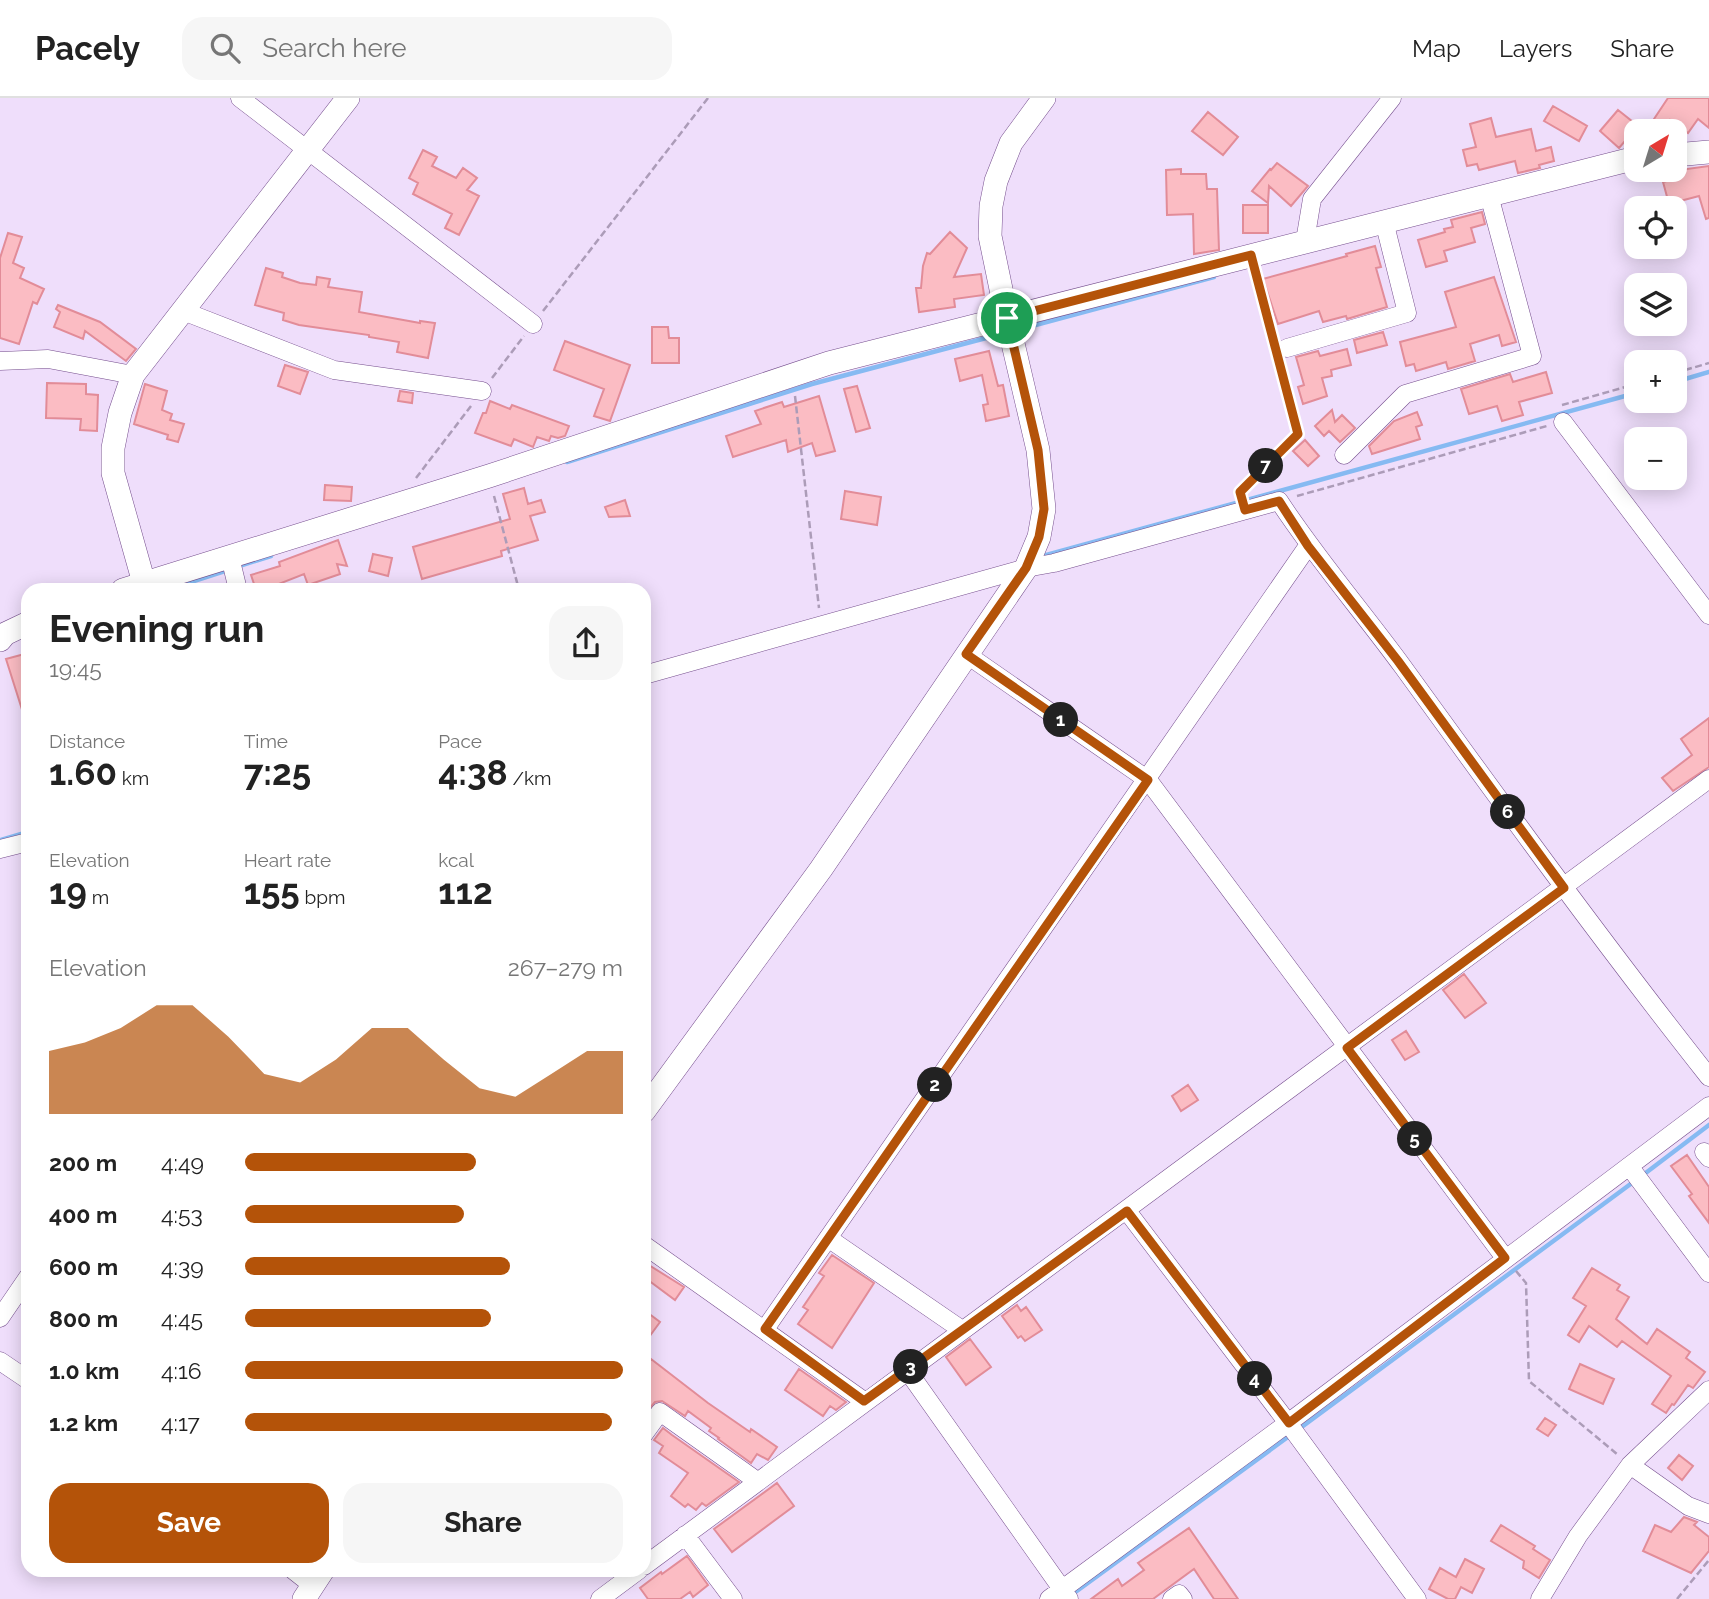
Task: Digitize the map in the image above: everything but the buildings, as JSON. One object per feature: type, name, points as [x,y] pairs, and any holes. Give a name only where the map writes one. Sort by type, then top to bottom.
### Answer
[{"type":"street","points":[[240,98],[533,324]]},
{"type":"street","points":[[132,583],[113,473],[113,448],[120,413],[134,375],[348,98]]},
{"type":"street","points":[[651,1101],[821,869],[1026,568],[1039,537],[1044,509],[1038,450],[990,236],[991,206],[996,181],[1011,143],[1044,98]]},
{"type":"street","points":[[1305,241],[1312,199],[1392,98]]},
{"type":"street","points":[[1687,154],[1709,152]]},
{"type":"street","points":[[143,583],[489,476],[829,363],[1624,161]]},
{"type":"street","points":[[1344,455],[1405,394],[1532,356],[1489,195]]},
{"type":"street","points":[[1280,350],[1406,313],[1384,221]]},
{"type":"street","points":[[183,311],[334,370],[482,391]]},
{"type":"street","points":[[0,361],[48,359],[134,375]]},
{"type":"street","points":[[1563,422],[1709,615]]},
{"type":"street","points":[[651,673],[1026,568],[1054,563],[1279,501],[1308,546],[1398,661],[1564,888],[1709,1077]]},
{"type":"street","points":[[765,1329],[1308,546]]},
{"type":"street","points":[[230,557],[236,583]]},
{"type":"street","points":[[2,636],[21,626]]},
{"type":"street","points":[[966,654],[1148,780],[1505,1258]]},
{"type":"street","points":[[651,1561],[1709,779]]},
{"type":"street","points":[[0,849],[21,844]]},
{"type":"street","points":[[907,1370],[1060,1596],[1709,1106]]},
{"type":"street","points":[[1629,1166],[1709,1273]]},
{"type":"street","points":[[1127,1211],[1289,1423],[1417,1599]]},
{"type":"street","points":[[828,1238],[962,1331]]},
{"type":"street","points":[[651,1250],[864,1401]]},
{"type":"street","points":[[0,1318],[21,1288]]},
{"type":"street","points":[[0,1361],[21,1375]]},
{"type":"street","points":[[1540,1599],[1578,1536],[1630,1465],[1709,1391]]},
{"type":"street","points":[[651,1424],[660,1412],[757,1481]]},
{"type":"street","points":[[1630,1465],[1688,1506],[1709,1514]]},
{"type":"street","points":[[685,1535],[733,1599]]},
{"type":"street","points":[[600,1599],[630,1577]]},
{"type":"street","points":[[1172,1599],[1179,1594],[1183,1599]]},
{"type":"path","points":[[395,506],[708,98]]},
{"type":"path","points":[[1245,510],[1240,492],[1298,434],[1280,350],[1251,255]]},
{"type":"path","points":[[1687,369],[1709,363]]},
{"type":"path","points":[[793,375],[821,626]]},
{"type":"path","points":[[1279,501],[1563,422],[1558,406],[1624,387]]},
{"type":"path","points":[[489,476],[517,583]]},
{"type":"path","points":[[1505,1258],[1526,1283],[1529,1381],[1630,1465]]},
{"type":"path","points":[[1677,1599],[1709,1560]]},
{"type":"waterway","points":[[1017,330],[1214,277]]},
{"type":"waterway","points":[[567,462],[812,384],[1005,333]]},
{"type":"waterway","points":[[1687,378],[1709,372]]},
{"type":"waterway","points":[[1039,557],[1624,396]]},
{"type":"waterway","points":[[236,567],[271,556]]},
{"type":"waterway","points":[[188,583],[228,570]]},
{"type":"waterway","points":[[1,840],[21,834]]},
{"type":"waterway","points":[[1643,1175],[1709,1125]]},
{"type":"waterway","points":[[1299,1429],[1636,1180]]},
{"type":"waterway","points":[[1070,1596],[1292,1434]]},
{"type":"route","points":[[1251,255],[1298,434],[1240,492],[1245,510],[1279,501],[1308,546],[1398,661],[1564,888],[1347,1048],[1505,1258],[1289,1423],[1127,1211],[864,1401],[765,1329],[1148,780],[966,654],[1026,568],[1039,537],[1044,509],[1038,450],[1007,318],[1251,255]]}]
